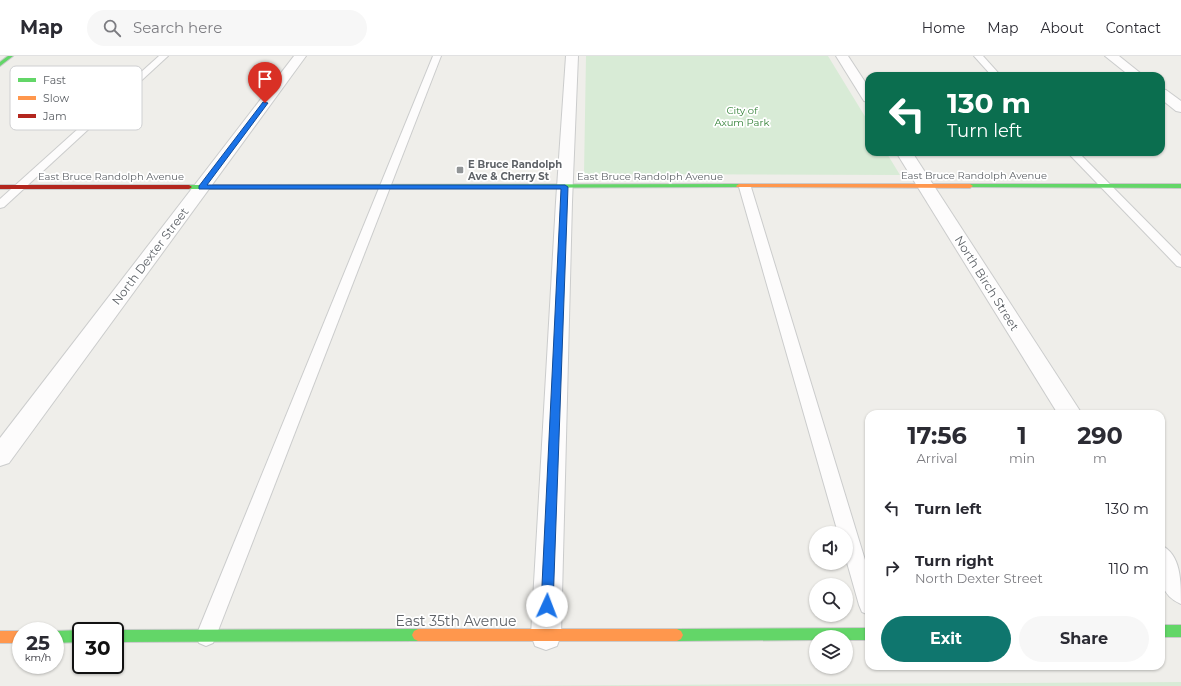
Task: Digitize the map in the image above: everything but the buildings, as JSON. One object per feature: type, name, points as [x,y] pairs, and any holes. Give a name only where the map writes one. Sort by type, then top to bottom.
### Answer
[{"type":"street","points":[[0,64],[11,56]]},
{"type":"street","name":"North Dexter Street","points":[[0,456],[300,56]]},
{"type":"street","points":[[546,635],[572,56]]},
{"type":"street","points":[[842,56],[865,92]]},
{"type":"street","points":[[1111,56],[1133,72]]},
{"type":"street","points":[[1165,96],[1181,108]]},
{"type":"street","name":"North Birch Street","points":[[907,156],[1067,410]]},
{"type":"street","name":"East Bruce Randolph Avenue","points":[[0,187],[1181,186]]},
{"type":"street","points":[[1165,564],[1181,590]]},
{"type":"street","points":[[1165,632],[1181,631]]},
{"type":"street","name":"East 35th Avenue","points":[[124,636],[591,636],[865,634]]},
{"type":"street","points":[[0,637],[12,637]]},
{"type":"lane","points":[[142,76],[164,56]]},
{"type":"lane","points":[[206,636],[437,56]]},
{"type":"lane","points":[[978,56],[993,72]]},
{"type":"lane","points":[[0,205],[83,130]]},
{"type":"lane","points":[[1076,156],[1181,263]]},
{"type":"lane","points":[[745,187],[865,592]]},
{"type":"green space","name":"City of Axum Park","points":[[586,56],[828,56],[865,116],[865,156],[888,156],[900,175],[584,174]]},
{"type":"green space","points":[[1181,682],[1181,686],[470,686]]},
{"type":"traffic: fast","points":[[0,64],[11,56]]},
{"type":"traffic: fast","points":[[189,187],[739,186]]},
{"type":"traffic: fast","points":[[970,186],[1181,186]]},
{"type":"traffic: fast","points":[[1165,631],[1181,631]]},
{"type":"traffic: fast","points":[[677,635],[865,634]]},
{"type":"traffic: fast","points":[[124,636],[418,635]]},
{"type":"traffic: fast","points":[[64,637],[72,636]]},
{"type":"traffic: slow","points":[[739,186],[970,186]]},
{"type":"traffic: slow","points":[[418,635],[677,635]]},
{"type":"traffic: slow","points":[[0,637],[12,637]]},
{"type":"traffic: jam","points":[[0,187],[189,187]]},
{"type":"place","name":"E Bruce Randolph Ave & Cherry St","points":[[460,170]]},
{"type":"route","points":[[265,103],[202,188],[565,187],[547,606]]}]
